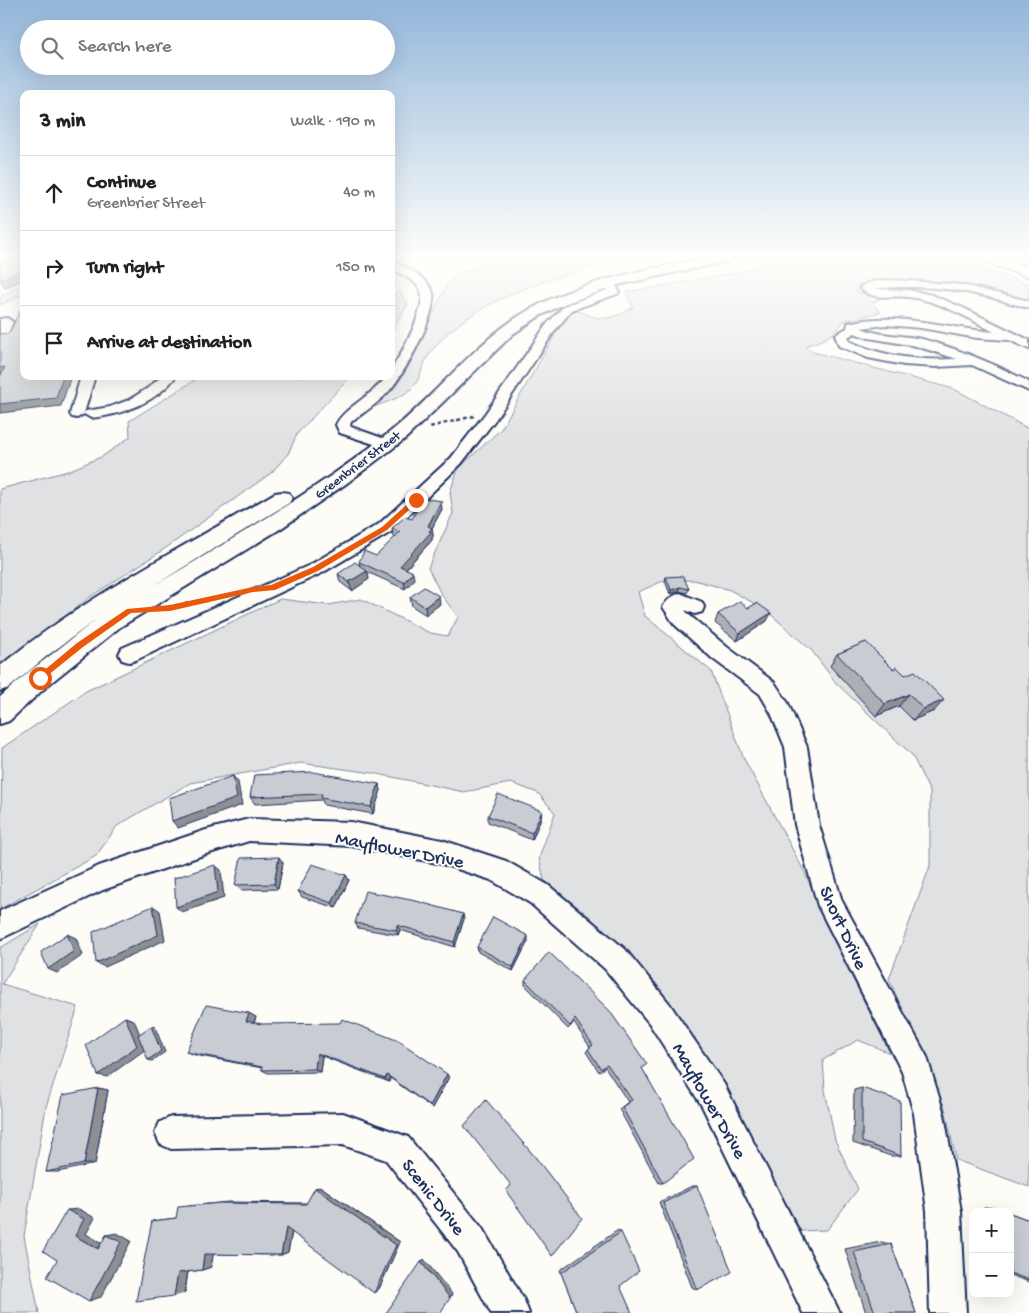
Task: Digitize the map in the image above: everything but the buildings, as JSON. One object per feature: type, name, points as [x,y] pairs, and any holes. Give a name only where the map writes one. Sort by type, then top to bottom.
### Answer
[{"type":"main road","points":[[423,391],[509,318]]},
{"type":"main road","name":"Greenbrier Street","points":[[0,681],[84,616],[383,436],[444,394],[508,331],[525,318]]},
{"type":"main road","name":"Greenbrier Street","points":[[0,713],[80,645],[130,611],[273,524],[340,479],[383,436]]},
{"type":"street","points":[[395,372],[422,318]]},
{"type":"street","points":[[129,654],[316,569],[385,528],[456,461],[494,411],[558,318]]},
{"type":"street","points":[[973,318],[1029,345]]},
{"type":"street","points":[[0,323],[7,322],[2,335],[0,335]]},
{"type":"street","points":[[854,329],[852,326],[863,323],[899,322],[925,324],[977,335],[1010,336]]},
{"type":"street","points":[[973,362],[942,364],[912,362],[854,349],[843,343],[841,335],[854,329],[925,344],[973,362],[1029,387]]},
{"type":"street","points":[[88,380],[84,414],[106,413],[129,406],[150,394],[166,380]]},
{"type":"street","points":[[383,436],[345,430],[343,425],[345,420],[391,380]]},
{"type":"street","name":"Short Drive","points":[[695,607],[680,600],[672,607],[681,619],[720,653],[767,688],[780,709],[796,747],[807,825],[830,906],[916,1068],[929,1114],[944,1211],[948,1313]]},
{"type":"street","name":"Mayflower Drive","points":[[0,926],[99,878],[206,842],[250,830],[351,834],[442,852],[497,870],[539,894],[615,959],[659,1013],[713,1096],[822,1313]]},
{"type":"street","name":"Scenic Drive","points":[[171,1133],[343,1129],[397,1148],[470,1240],[511,1313]]},
{"type":"path","points":[[383,436],[494,411]]},
{"type":"path","points":[[130,611],[170,608],[211,599]]},
{"type":"shaded area","points":[[395,318],[400,318],[395,326]]},
{"type":"shaded area","points":[[431,318],[467,318],[449,332],[434,348],[427,358],[418,380],[410,390],[395,399],[374,407],[395,380],[418,345]]},
{"type":"shaded area","points":[[567,318],[855,318],[844,321],[831,335],[805,346],[813,352],[954,389],[1029,429],[1029,1187],[956,1160],[945,1108],[889,979],[930,866],[930,792],[912,755],[836,683],[812,651],[766,610],[730,590],[694,580],[663,581],[638,592],[645,616],[711,671],[744,759],[804,871],[844,961],[890,1053],[858,1040],[823,1060],[825,1090],[835,1140],[858,1189],[827,1230],[801,1231],[707,1058],[656,983],[590,917],[544,880],[539,858],[555,813],[538,793],[511,783],[464,792],[373,773],[301,763],[190,783],[117,826],[96,856],[0,909],[2,748],[86,691],[280,599],[328,605],[361,599],[430,633],[448,636],[458,617],[441,594],[428,568],[453,513],[450,492],[458,469],[501,429],[556,333]]},
{"type":"shaded area","points":[[195,380],[347,380],[297,434],[288,454],[271,473],[163,550],[90,597],[0,667],[0,489],[68,471],[103,456],[130,437],[129,421]]},
{"type":"shaded area","points":[[40,924],[2,984],[78,1007],[46,1107],[24,1236],[39,1313],[0,1313],[0,948]]},
{"type":"route","points":[[40,678],[112,621],[130,611],[170,608],[253,589],[272,588],[316,569],[385,528],[416,500]]}]
